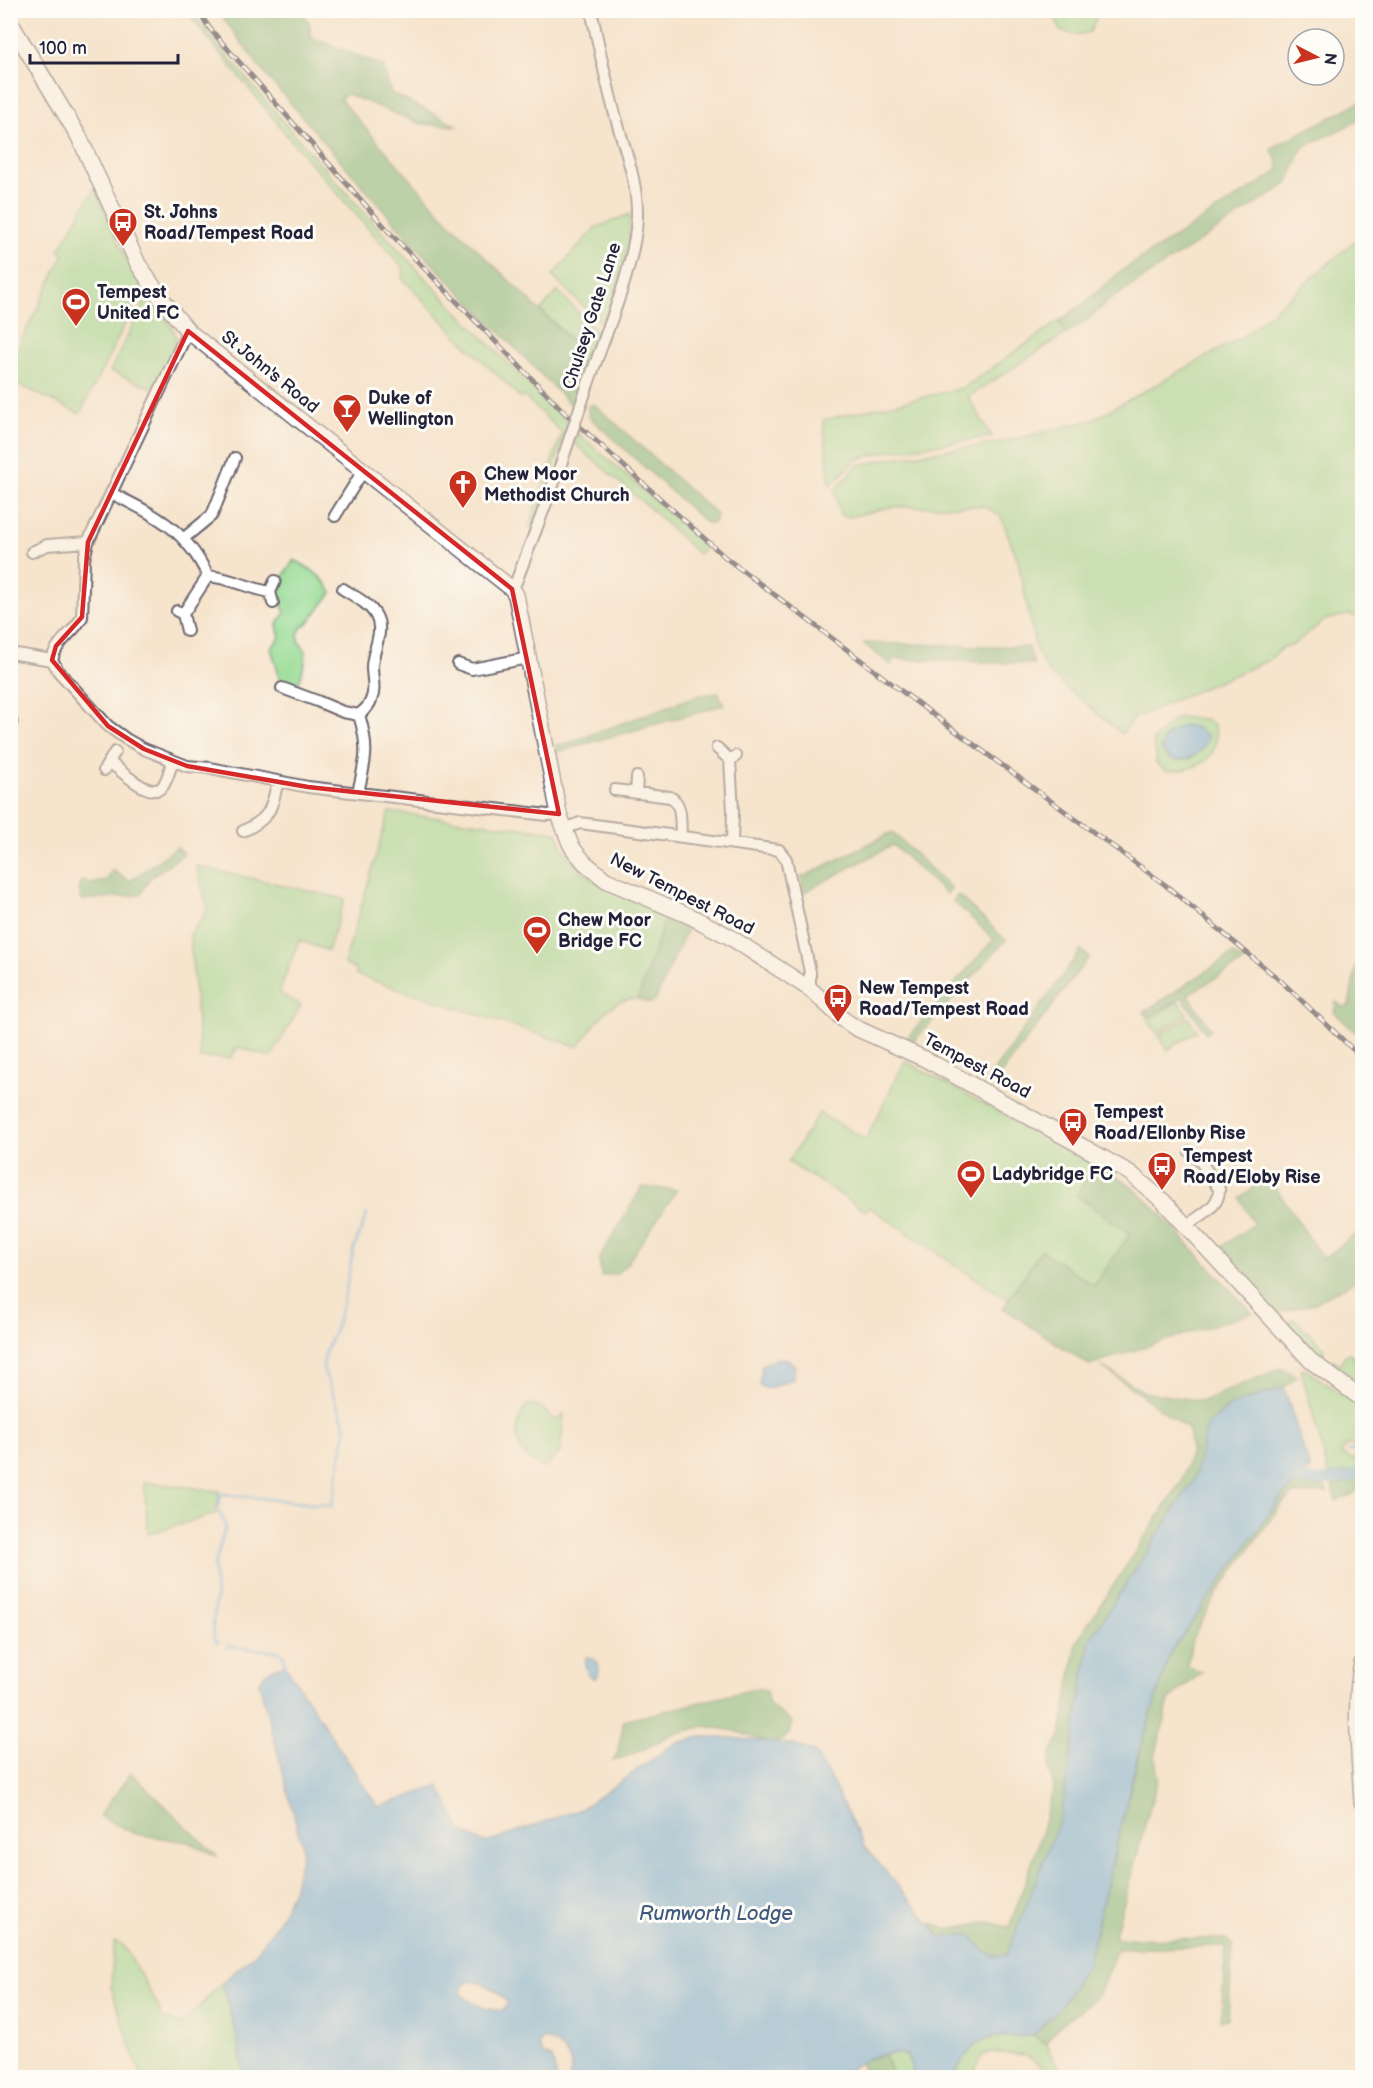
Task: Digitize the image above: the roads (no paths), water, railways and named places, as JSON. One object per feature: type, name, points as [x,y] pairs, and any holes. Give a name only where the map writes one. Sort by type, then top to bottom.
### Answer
[{"type":"street","name":"Chulsey Gate Lane","points":[[512,589],[561,464],[626,273],[634,242],[637,217],[633,174],[616,117],[591,10]]},
{"type":"street","name":"St John's Road","points":[[10,22],[79,137],[138,264],[160,297],[188,331],[512,589]]},
{"type":"street","points":[[188,331],[88,542],[84,559],[82,616],[56,646],[52,660],[59,672],[108,726],[126,739],[187,766],[358,792],[547,815],[562,821],[778,850],[783,852],[786,859],[810,972],[810,989]]},
{"type":"street","points":[[183,538],[212,515],[234,472],[235,458]]},
{"type":"street","points":[[335,516],[363,471]]},
{"type":"street","points":[[111,493],[158,517],[183,538],[208,576]]},
{"type":"street","points":[[32,552],[47,545],[88,542]]},
{"type":"street","points":[[208,576],[233,580],[272,592]]},
{"type":"street","points":[[187,631],[180,613],[208,576]]},
{"type":"street","points":[[343,589],[369,607],[376,615],[380,629],[372,667],[373,694],[367,708],[359,715]]},
{"type":"street","points":[[512,589],[516,595],[562,821]]},
{"type":"street","points":[[10,653],[52,660]]},
{"type":"street","points":[[458,664],[468,673],[528,658]]},
{"type":"street","points":[[282,688],[343,712],[359,715]]},
{"type":"street","points":[[358,792],[366,757],[366,744],[359,715]]},
{"type":"street","points":[[717,748],[733,758],[732,843]]},
{"type":"street","points":[[110,761],[135,782],[147,789],[157,790],[162,787],[173,761]]},
{"type":"street","points":[[636,793],[638,777]]},
{"type":"street","points":[[243,831],[262,826],[270,813],[278,781]]},
{"type":"street","points":[[615,790],[670,797],[676,800],[679,805],[681,836]]},
{"type":"street","name":"New Tempest Road","points":[[562,821],[574,850],[585,863],[606,880],[692,917],[810,989]]},
{"type":"street","name":"Tempest Road","points":[[810,989],[856,1028],[927,1060],[1113,1162],[1145,1185],[1311,1361],[1362,1399]]},
{"type":"street","points":[[1186,1226],[1212,1206],[1219,1194],[1219,1189],[1201,1162],[1190,1152]]},
{"type":"street","points":[[1362,1663],[1359,1678],[1359,1714],[1362,1803]]},
{"type":"water","points":[[1184,725],[1194,727],[1208,737],[1203,747],[1194,756],[1183,760],[1171,759],[1161,749],[1162,744],[1169,734]]},
{"type":"water","points":[[778,1358],[788,1359],[795,1367],[793,1379],[767,1389],[759,1385],[762,1365]]},
{"type":"water","name":"Rumworth Lodge","points":[[1284,1388],[1310,1469],[1279,1500],[1170,1653],[1138,1755],[1088,1962],[1064,2002],[1033,2036],[984,2040],[968,2052],[953,2077],[913,2077],[912,2067],[906,2055],[887,2054],[870,2058],[839,2077],[569,2077],[571,2064],[569,2058],[555,2044],[543,2039],[539,2045],[543,2055],[552,2058],[557,2077],[244,2077],[238,2040],[222,1983],[256,1953],[277,1924],[293,1890],[303,1849],[259,1682],[270,1670],[285,1665],[378,1807],[439,1786],[461,1831],[485,1843],[581,1809],[674,1744],[701,1737],[722,1737],[794,1745],[814,1752],[829,1776],[864,1846],[942,1938],[967,1934],[993,1956],[1007,1955],[1061,1816],[1090,1639],[1194,1480],[1208,1424],[1232,1405]],"holes":[[[469,1981],[486,1985],[499,1994],[507,2003],[504,2010],[493,2010],[481,2006],[461,1994],[462,1987]]]},
{"type":"water","points":[[586,1657],[597,1661],[599,1671],[594,1679],[588,1675]]},
{"type":"waterway","points":[[219,1505],[221,1494],[332,1506],[346,1428],[323,1368],[324,1356],[337,1324],[353,1251],[367,1214]]},
{"type":"waterway","points":[[1349,1451],[1362,1448]]},
{"type":"waterway","points":[[1299,1480],[1321,1481],[1352,1477],[1362,1467]]},
{"type":"waterway","points":[[218,1643],[214,1640],[213,1623],[216,1597],[214,1567],[226,1525],[219,1512]]},
{"type":"waterway","points":[[227,1646],[280,1652],[284,1655],[285,1665]]},
{"type":"railway","points":[[197,10],[211,30],[391,234],[565,413],[726,558],[916,702],[1164,884],[1282,982],[1362,1058]]},
{"type":"place","name":"St. Johns Road/Tempest Road","points":[[123,248]]},
{"type":"place","name":"Tempest United FC","points":[[76,328]]},
{"type":"place","name":"Duke of Wellington","points":[[347,434]]},
{"type":"place","name":"Chew Moor Methodist Church","points":[[463,510]]},
{"type":"place","name":"Chew Moor Bridge FC","points":[[537,956]]},
{"type":"place","name":"New Tempest Road/Tempest Road","points":[[838,1024]]},
{"type":"place","name":"Tempest Road/Ellonby Rise","points":[[1073,1148]]},
{"type":"place","name":"Tempest Road/Eloby Rise","points":[[1162,1192]]},
{"type":"place","name":"Ladybridge FC","points":[[971,1200]]}]
